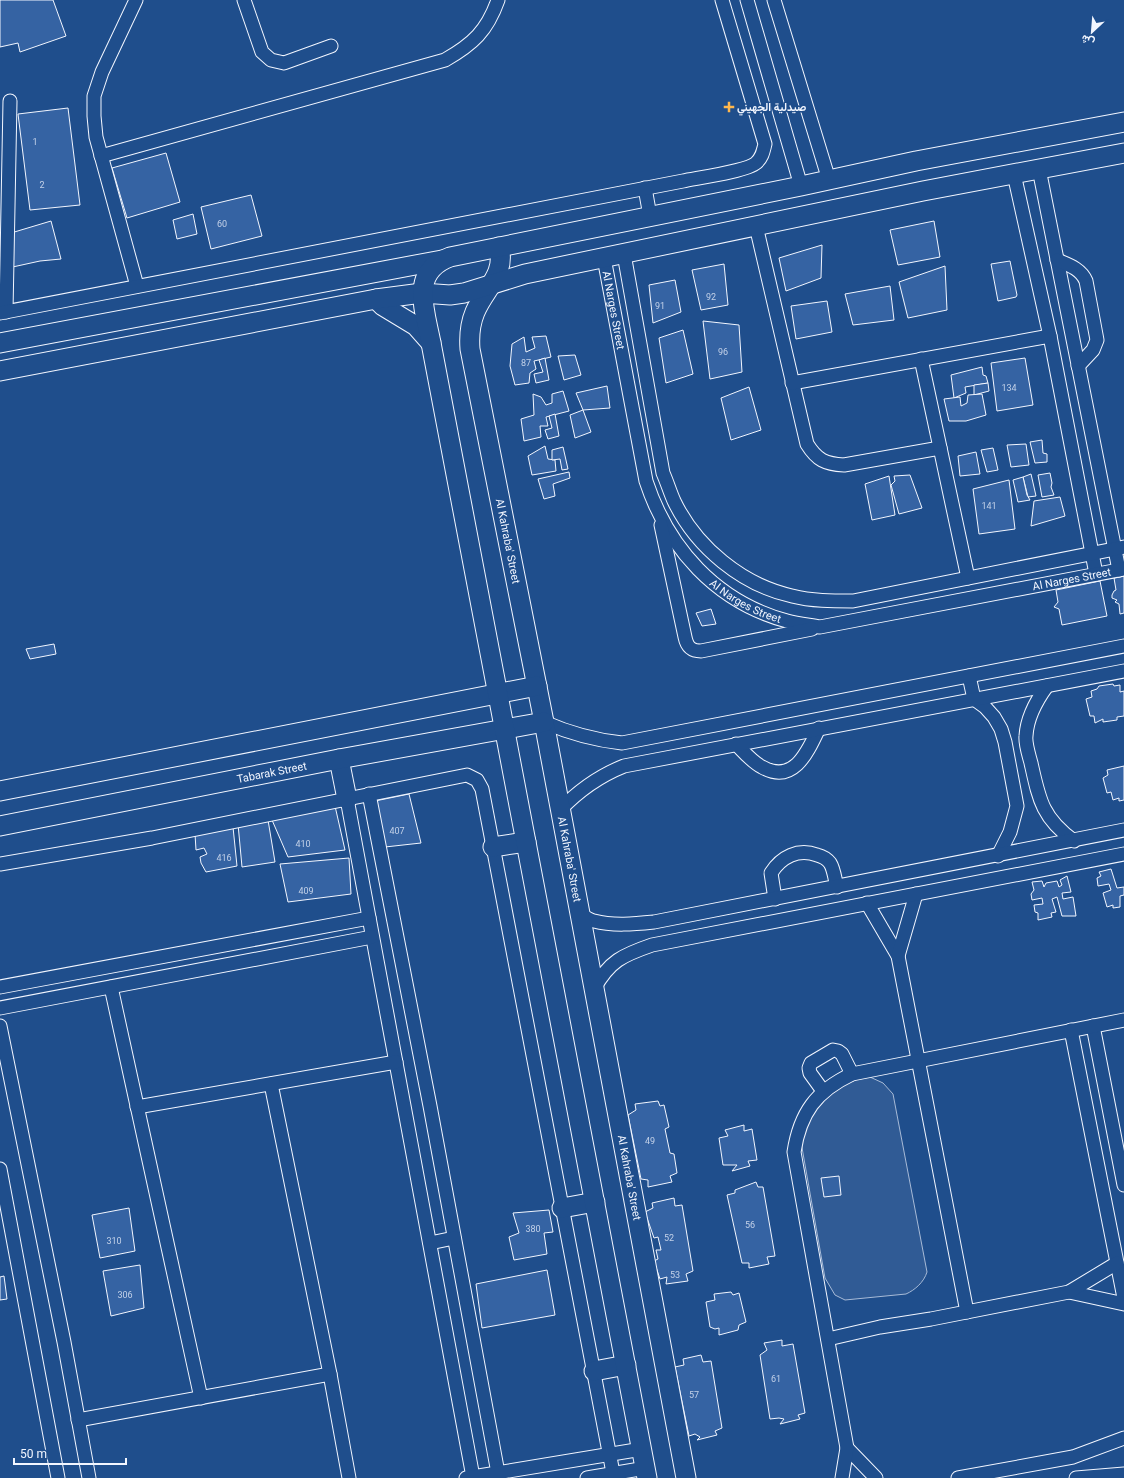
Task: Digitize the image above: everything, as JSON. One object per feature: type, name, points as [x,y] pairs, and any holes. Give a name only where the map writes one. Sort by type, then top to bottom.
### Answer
[{"type":"street","points":[[136,0],[102,72],[94,96],[94,116],[96,137],[137,286]]},
{"type":"street","points":[[244,0],[262,52],[272,60],[284,62],[331,46]]},
{"type":"street","points":[[101,156],[445,60],[464,49],[480,34],[493,14],[498,0]]},
{"type":"street","points":[[10,101],[4,179],[3,312],[744,169],[755,164],[762,156],[765,144],[722,0]]},
{"type":"street","points":[[747,0],[801,186]]},
{"type":"street","points":[[774,0],[829,180]]},
{"type":"street","points":[[0,342],[442,260],[450,257],[801,186],[916,161],[1124,122]]},
{"type":"street","points":[[0,371],[376,299],[422,293],[450,295],[478,289],[516,276],[923,191],[1124,153]]},
{"type":"street","points":[[916,161],[923,191]]},
{"type":"street","points":[[1040,169],[1078,366],[1119,548],[1121,570]]},
{"type":"street","points":[[1014,174],[1050,336],[1096,574]]},
{"type":"street","points":[[645,188],[650,216]]},
{"type":"street","points":[[756,226],[807,444],[813,453],[822,461],[832,465],[844,465],[940,448]]},
{"type":"street","name":"Al Kahraba' Street","points":[[499,247],[500,267],[498,274],[479,302],[474,313],[470,331],[470,349],[544,722],[686,1478]]},
{"type":"street","name":"Al Narges Street","points":[[624,254],[663,473],[674,502],[690,528],[711,551],[735,571],[762,586],[791,596],[822,601],[853,601],[1119,548]]},
{"type":"street","name":"Al Narges Street","points":[[604,258],[646,480],[659,515],[681,550],[699,570],[725,592],[754,609],[787,621],[820,628],[1121,570]]},
{"type":"street","points":[[442,260],[429,271],[424,282],[422,293],[646,1473],[587,1478]]},
{"type":"street","points":[[1057,260],[1084,274],[1086,281],[1097,340],[1093,350],[1078,366]]},
{"type":"street","points":[[376,299],[383,306],[416,326],[431,343]]},
{"type":"street","points":[[792,383],[1050,336]]},
{"type":"street","points":[[921,359],[968,578]]},
{"type":"street","points":[[659,515],[686,644],[690,648],[695,651],[701,651],[820,628]]},
{"type":"street","points":[[544,722],[574,734],[622,743],[1124,646]]},
{"type":"street","points":[[560,810],[583,788],[624,766],[1124,671]]},
{"type":"street","points":[[969,676],[974,699],[985,707],[994,717],[1001,729],[1005,742],[1017,806],[1010,832],[998,856]]},
{"type":"street","points":[[0,791],[537,686]]},
{"type":"street","points":[[1047,686],[1032,710],[1026,738],[1040,800],[1045,812],[1053,824],[1074,841]]},
{"type":"street","name":"Tabarak Street","points":[[0,826],[339,759],[504,728],[544,722]]},
{"type":"street","points":[[736,744],[761,767],[776,771],[785,770],[799,763],[805,756],[820,728]]},
{"type":"street","points":[[339,759],[430,1243],[469,1477],[642,1449]]},
{"type":"street","points":[[0,864],[152,838],[467,775],[477,780],[481,784],[614,1476]]},
{"type":"street","points":[[369,794],[430,1106],[498,1473]]},
{"type":"street","points":[[580,914],[593,921],[613,924],[654,922],[998,856],[1124,830]]},
{"type":"street","points":[[493,847],[526,842]]},
{"type":"street","points":[[775,899],[771,873],[776,865],[784,858],[802,852],[812,853],[822,857],[830,863],[837,887]]},
{"type":"street","points":[[594,989],[602,974],[617,960],[634,951],[652,945],[1124,854]]},
{"type":"street","points":[[898,956],[916,894]]},
{"type":"street","points":[[867,903],[898,956],[967,1312]]},
{"type":"street","points":[[0,987],[369,918]]},
{"type":"street","points":[[0,1008],[372,937]]},
{"type":"street","points":[[44,979],[47,999]]},
{"type":"street","points":[[111,987],[201,1398]]},
{"type":"street","points":[[842,1478],[847,1448],[794,1152],[802,1119],[811,1104],[836,1081],[852,1074],[1124,1020]]},
{"type":"street","points":[[0,1026],[64,1342],[89,1478]]},
{"type":"street","points":[[1093,1026],[1124,1185]]},
{"type":"street","points":[[1071,1030],[1124,1298]]},
{"type":"street","points":[[823,1092],[810,1073],[809,1068],[811,1063],[832,1050],[838,1050],[842,1054],[852,1074]]},
{"type":"street","points":[[137,1108],[396,1062]]},
{"type":"street","points":[[271,1084],[330,1374],[349,1478]]},
{"type":"street","points":[[0,1170],[58,1478]]},
{"type":"street","points":[[562,1208],[595,1202]]},
{"type":"street","points":[[430,1243],[454,1238]]},
{"type":"street","points":[[828,1339],[880,1327],[1069,1292],[1117,1263]]},
{"type":"street","points":[[1069,1292],[1124,1304]]},
{"type":"street","points":[[594,1371],[626,1365]]},
{"type":"street","points":[[78,1420],[330,1374]]},
{"type":"street","points":[[958,1478],[1073,1457],[1124,1438]]},
{"type":"street","points":[[847,1448],[876,1478]]},
{"type":"street","points":[[1076,1478],[1124,1474]]},
{"type":"shaded area","points":[[870,1077],[883,1083],[893,1094],[927,1272],[919,1285],[906,1294],[845,1300],[835,1295],[825,1278],[801,1142],[804,1123],[824,1099],[850,1081]]},
{"type":"building","points":[[0,0],[53,0],[66,36],[20,52],[18,43],[0,47]]},
{"type":"building","points":[[68,108],[80,205],[30,210],[18,114]]},
{"type":"building","points":[[166,153],[180,202],[127,218],[112,168]]},
{"type":"building","points":[[251,195],[262,236],[211,249],[201,207]]},
{"type":"building","points":[[193,214],[197,234],[177,239],[173,220]]},
{"type":"building","points":[[51,221],[61,259],[40,261],[8,268],[11,233]]},
{"type":"building","points":[[934,221],[940,257],[898,265],[890,230]]},
{"type":"building","points":[[822,245],[821,278],[786,291],[779,258]]},
{"type":"building","points":[[1010,261],[1017,295],[1016,297],[998,301],[991,264]]},
{"type":"building","points":[[724,264],[728,305],[701,310],[692,270]]},
{"type":"building","points":[[945,266],[947,310],[908,318],[899,282]]},
{"type":"building","points":[[675,280],[681,312],[653,323],[649,285]]},
{"type":"building","points":[[890,286],[894,320],[853,325],[845,294]]},
{"type":"building","points":[[827,301],[832,332],[796,339],[791,306]]},
{"type":"building","points":[[703,321],[739,325],[742,372],[710,379]]},
{"type":"building","points":[[683,330],[693,374],[666,383],[659,338]]},
{"type":"building","points":[[546,336],[551,357],[534,361],[536,369],[530,373],[529,383],[515,385],[510,366],[512,344],[524,337],[526,352],[535,348],[532,337]]},
{"type":"building","points":[[575,355],[581,375],[564,380],[558,356]]},
{"type":"building","points":[[545,358],[549,380],[536,383],[534,374],[543,372],[539,360]]},
{"type":"building","points":[[1025,358],[1033,405],[997,411],[991,363]]},
{"type":"building","points":[[982,367],[983,375],[986,376],[988,383],[965,387],[966,393],[954,398],[951,375]]},
{"type":"building","points":[[988,383],[989,391],[974,395],[974,385]]},
{"type":"building","points":[[607,386],[610,408],[583,410],[576,393]]},
{"type":"building","points":[[749,387],[761,430],[731,440],[721,398]]},
{"type":"building","points":[[563,391],[569,411],[546,417],[548,426],[540,426],[541,437],[524,441],[521,419],[534,415],[533,394],[541,397],[546,405],[552,403],[552,394]]},
{"type":"building","points":[[982,394],[986,415],[966,421],[949,421],[944,399],[960,397],[961,406],[967,403],[968,395]]},
{"type":"building","points":[[583,410],[591,432],[575,438],[570,415]]},
{"type":"building","points":[[555,414],[559,436],[548,439],[545,430],[552,428],[549,416]]},
{"type":"building","points":[[1042,440],[1043,453],[1047,454],[1047,462],[1035,463],[1030,442]]},
{"type":"building","points":[[1026,444],[1029,465],[1011,467],[1007,445]]},
{"type":"building","points":[[545,446],[548,459],[555,460],[556,471],[532,475],[528,456]]},
{"type":"building","points":[[563,447],[568,469],[562,470],[560,459],[552,460],[552,450]]},
{"type":"building","points":[[993,448],[998,470],[987,472],[981,450]]},
{"type":"building","points":[[976,452],[980,474],[960,476],[958,456]]},
{"type":"building","points":[[569,472],[570,478],[553,484],[555,496],[544,499],[538,479]]},
{"type":"building","points":[[1050,473],[1052,483],[1051,487],[1054,495],[1042,497],[1038,475]]},
{"type":"building","points":[[1031,474],[1036,496],[1028,497],[1023,477]]},
{"type":"building","points":[[910,475],[922,508],[899,514],[891,485],[895,481],[894,476]]},
{"type":"building","points":[[889,476],[895,515],[872,520],[865,484]]},
{"type":"building","points":[[1023,477],[1027,495],[1030,500],[1018,502],[1013,480]]},
{"type":"building","points":[[1009,480],[1015,529],[979,534],[973,489]]},
{"type":"building","points":[[1060,497],[1065,516],[1031,526],[1034,501]]},
{"type":"building","points":[[1124,576],[1124,613],[1120,614],[1119,604],[1115,602],[1117,600],[1112,598],[1112,595],[1116,590],[1114,578]]},
{"type":"building","points":[[1100,581],[1107,616],[1062,625],[1059,609],[1054,607],[1058,602],[1056,590]]},
{"type":"building","points":[[711,609],[716,624],[702,626],[696,613]]},
{"type":"building","points":[[54,644],[56,654],[30,659],[26,649]]},
{"type":"building","points":[[1113,684],[1114,686],[1120,685],[1120,692],[1124,691],[1124,716],[1117,717],[1117,720],[1103,722],[1103,719],[1095,723],[1094,716],[1090,716],[1086,699],[1092,697],[1091,691],[1097,689],[1099,686]]},
{"type":"building","points":[[1124,766],[1124,800],[1119,801],[1119,798],[1113,800],[1111,792],[1107,793],[1103,778],[1108,775],[1107,770]]},
{"type":"building","points":[[409,794],[421,843],[385,847],[375,801]]},
{"type":"building","points":[[335,806],[345,850],[288,857],[272,820]]},
{"type":"building","points":[[268,820],[275,862],[242,867],[238,824]]},
{"type":"building","points":[[233,827],[237,866],[206,872],[201,863],[200,857],[207,854],[204,848],[196,850],[195,834]]},
{"type":"building","points":[[349,858],[351,894],[288,902],[280,864]]},
{"type":"building","points":[[1111,869],[1117,888],[1124,887],[1124,895],[1120,896],[1120,907],[1113,908],[1113,905],[1107,907],[1103,893],[1111,890],[1109,884],[1098,886],[1097,878],[1101,876],[1099,872]]},
{"type":"building","points":[[1067,876],[1071,892],[1062,893],[1063,899],[1073,897],[1076,916],[1062,916],[1057,897],[1052,899],[1056,912],[1051,913],[1052,917],[1038,920],[1038,913],[1035,912],[1034,905],[1043,904],[1042,898],[1032,900],[1031,894],[1034,890],[1032,882],[1042,881],[1044,887],[1046,883],[1057,881],[1059,887],[1062,885],[1060,880]]},
{"type":"building","points":[[658,1101],[660,1106],[664,1105],[669,1127],[665,1129],[670,1153],[674,1154],[677,1173],[670,1176],[672,1182],[648,1187],[648,1180],[641,1179],[628,1115],[636,1110],[635,1104]]},
{"type":"building","points":[[744,1125],[744,1131],[752,1129],[757,1160],[748,1161],[750,1166],[732,1171],[737,1165],[723,1165],[719,1138],[728,1136],[725,1130]]},
{"type":"building","points":[[839,1176],[841,1195],[824,1197],[821,1178]]},
{"type":"building","points":[[756,1182],[758,1187],[763,1187],[775,1256],[767,1257],[769,1264],[749,1268],[749,1263],[742,1263],[727,1195],[735,1193],[735,1190]]},
{"type":"building","points":[[674,1198],[675,1206],[682,1205],[693,1271],[686,1274],[688,1281],[666,1284],[667,1277],[660,1279],[654,1261],[658,1259],[656,1250],[661,1250],[658,1237],[654,1238],[645,1212],[653,1208],[652,1203]]},
{"type":"building","points":[[129,1208],[135,1251],[100,1258],[92,1215]]},
{"type":"building","points":[[549,1210],[553,1232],[544,1233],[547,1254],[514,1260],[509,1237],[519,1233],[513,1213]]},
{"type":"building","points":[[140,1265],[144,1308],[111,1316],[103,1271]]},
{"type":"building","points":[[547,1270],[555,1315],[482,1328],[476,1284]]},
{"type":"building","points":[[4,1276],[7,1299],[0,1300],[0,1277]]},
{"type":"building","points":[[731,1292],[733,1295],[739,1293],[746,1322],[739,1325],[738,1330],[719,1335],[719,1328],[715,1329],[710,1327],[706,1302],[715,1300],[714,1294]]},
{"type":"building","points":[[782,1340],[782,1346],[793,1344],[805,1413],[798,1415],[800,1419],[780,1424],[784,1419],[770,1419],[760,1355],[767,1350],[764,1343]]},
{"type":"building","points":[[701,1355],[703,1362],[711,1361],[722,1428],[715,1431],[717,1435],[697,1440],[700,1437],[695,1434],[689,1436],[675,1367],[684,1365],[683,1359]]},
{"type":"place","name":"صيدلية الجهيني","points":[[729,107]]}]
